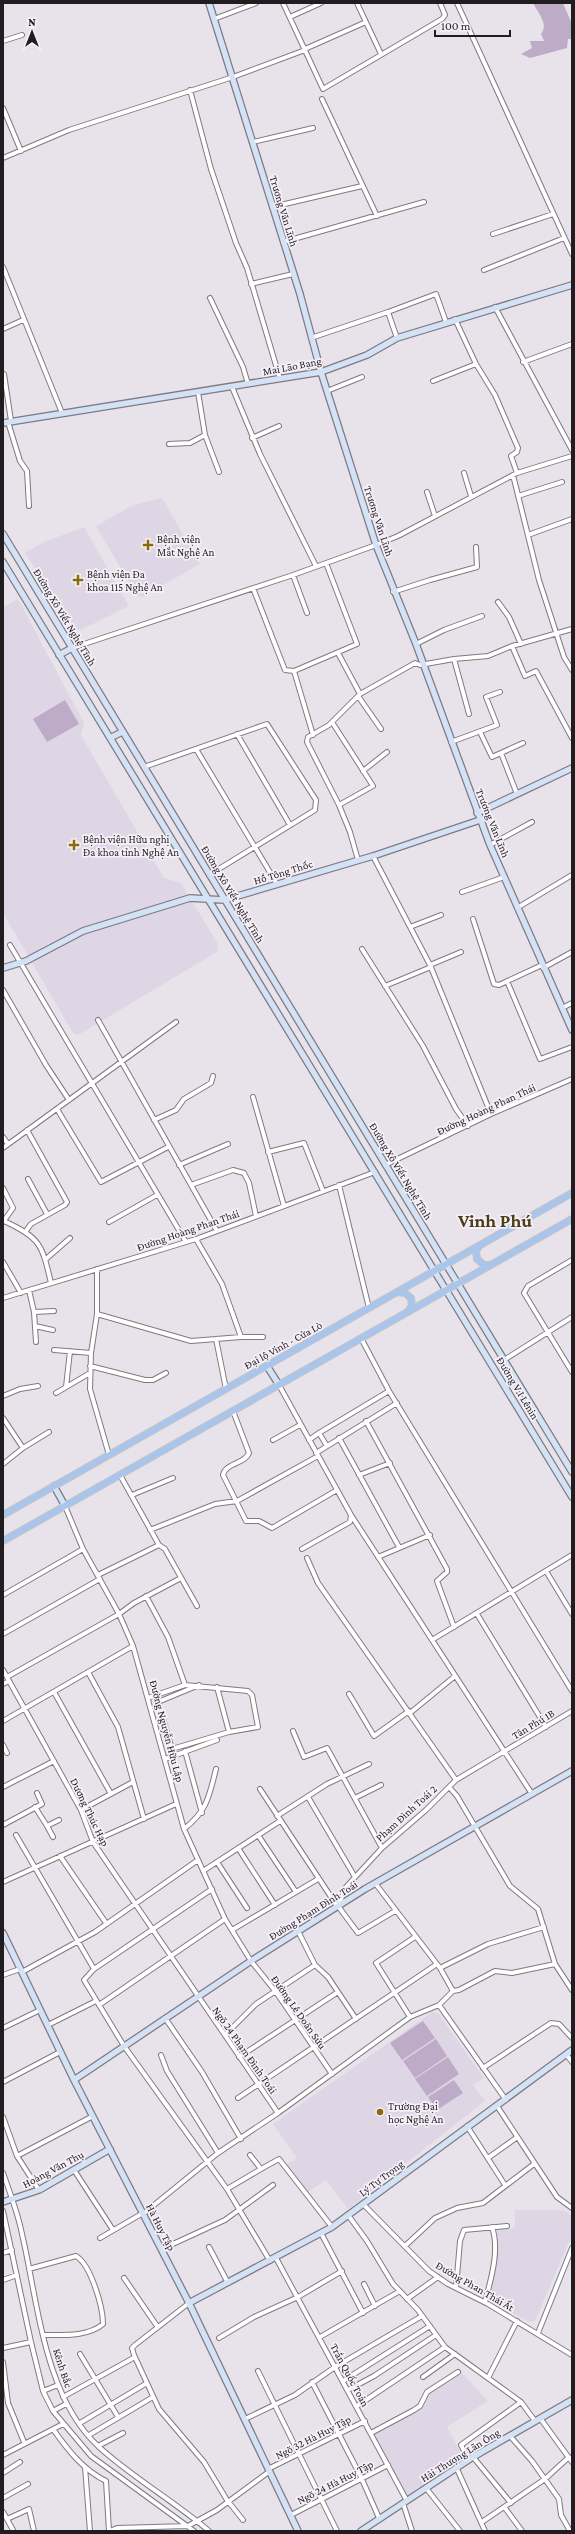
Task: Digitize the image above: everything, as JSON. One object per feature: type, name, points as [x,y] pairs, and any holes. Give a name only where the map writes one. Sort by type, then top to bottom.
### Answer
[{"type":"main road","name":"Đại lộ Vinh - Cửa Lò","points":[[3,1515],[572,1193]]},
{"type":"main road","points":[[3,1541],[572,1220]]},
{"type":"main road","points":[[481,1244],[476,1251],[477,1260],[484,1265],[492,1265]]},
{"type":"main road","points":[[395,1293],[403,1292],[411,1298],[412,1306],[407,1312]]},
{"type":"street","name":"Trương Văn Lĩnh","points":[[209,3],[293,274],[321,372],[376,545],[416,644],[490,845],[572,1030]]},
{"type":"street","points":[[214,20],[256,3]]},
{"type":"street","points":[[283,3],[323,89],[445,16],[440,3]]},
{"type":"street","points":[[357,3],[381,54]]},
{"type":"street","points":[[457,3],[572,254]]},
{"type":"street","points":[[290,17],[318,4]]},
{"type":"street","points":[[3,158],[69,130],[232,77],[305,50],[366,22]]},
{"type":"street","points":[[3,41],[22,35]]},
{"type":"street","points":[[190,90],[211,169],[251,284],[280,379]]},
{"type":"street","points":[[322,99],[377,216]]},
{"type":"street","points":[[3,108],[21,151]]},
{"type":"street","points":[[252,142],[313,128]]},
{"type":"street","points":[[272,207],[362,186]]},
{"type":"street","points":[[283,242],[424,202]]},
{"type":"street","points":[[493,234],[553,214]]},
{"type":"street","points":[[484,270],[564,238]]},
{"type":"street","points":[[3,267],[23,320],[62,413]]},
{"type":"street","points":[[251,284],[293,274]]},
{"type":"street","name":"Mai Lão Bạng","points":[[7,422],[321,372],[367,355],[397,338],[455,319],[572,285]]},
{"type":"street","points":[[311,338],[436,294],[446,322]]},
{"type":"street","points":[[210,298],[243,367],[248,384]]},
{"type":"street","points":[[495,307],[523,362],[572,450]]},
{"type":"street","points":[[388,312],[397,338]]},
{"type":"street","points":[[455,319],[476,364],[492,389],[518,448],[517,452],[511,456],[518,473]]},
{"type":"street","points":[[3,329],[23,320]]},
{"type":"street","points":[[523,362],[572,344]]},
{"type":"street","points":[[433,381],[476,364]]},
{"type":"street","points":[[4,374],[7,422],[20,461],[27,471],[29,506]]},
{"type":"street","points":[[327,390],[362,377]]},
{"type":"street","points":[[232,387],[252,438],[316,566]]},
{"type":"street","points":[[198,392],[205,435],[219,472]]},
{"type":"street","points":[[252,438],[279,426]]},
{"type":"street","points":[[169,444],[190,443],[205,435]]},
{"type":"street","points":[[59,655],[72,648],[294,575],[376,545],[513,475],[572,456]]},
{"type":"street","points":[[464,473],[471,496]]},
{"type":"street","points":[[513,475],[555,634],[564,657],[572,670]]},
{"type":"street","points":[[518,496],[562,482]]},
{"type":"street","points":[[427,492],[435,516]]},
{"type":"street","points":[[528,536],[572,519]]},
{"type":"street","name":"Đường Xô Viết Nghệ Tĩnh","points":[[3,534],[458,1284]]},
{"type":"street","points":[[394,592],[477,567],[476,547]]},
{"type":"street","name":"Đường Xô Viết Nghệ Tĩnh","points":[[3,562],[206,899],[376,1172],[447,1290]]},
{"type":"street","points":[[253,588],[285,670],[288,672],[294,672],[355,645],[357,642],[326,563]]},
{"type":"street","points":[[294,575],[307,613]]},
{"type":"street","points":[[498,602],[509,617],[521,644]]},
{"type":"street","points":[[416,644],[444,630],[482,616]]},
{"type":"street","points":[[358,860],[339,805],[307,742],[307,738],[332,722],[359,695],[411,665],[488,656],[512,646],[572,629]]},
{"type":"street","points":[[512,646],[525,676],[536,671],[572,738]]},
{"type":"street","points":[[338,653],[359,695],[381,729]]},
{"type":"street","points":[[454,659],[469,714]]},
{"type":"street","points":[[294,672],[313,735]]},
{"type":"street","points":[[451,742],[497,725],[486,697],[500,692]]},
{"type":"street","points":[[332,722],[372,787],[339,805]]},
{"type":"street","points":[[144,767],[267,724],[316,800],[315,810],[209,875]]},
{"type":"street","points":[[110,738],[122,732]]},
{"type":"street","points":[[480,732],[490,756],[523,744]]},
{"type":"street","points":[[236,734],[290,825]]},
{"type":"street","points":[[196,748],[277,884]]},
{"type":"street","points":[[363,771],[387,752]]},
{"type":"street","points":[[501,753],[517,794]]},
{"type":"street","points":[[477,812],[572,768]]},
{"type":"street","name":"Hồ Tông Thốc","points":[[3,968],[21,964],[88,930],[190,898],[224,900],[373,856],[480,820]]},
{"type":"street","points":[[490,845],[532,822]]},
{"type":"street","points":[[373,856],[430,966],[491,1114]]},
{"type":"street","points":[[517,908],[572,875]]},
{"type":"street","points":[[462,892],[504,877]]},
{"type":"street","points":[[410,927],[441,915]]},
{"type":"street","points":[[473,919],[492,982],[497,985],[572,952]]},
{"type":"street","points":[[10,945],[186,1242]]},
{"type":"street","points":[[362,949],[423,1046],[456,1109],[468,1126]]},
{"type":"street","points":[[385,986],[461,952]]},
{"type":"street","points":[[507,981],[540,1059],[572,1047]]},
{"type":"street","points":[[3,990],[68,1100]]},
{"type":"street","points":[[562,1008],[572,1003]]},
{"type":"street","points":[[98,1020],[216,1231]]},
{"type":"street","points":[[3,1148],[68,1100],[122,1063],[176,1022]]},
{"type":"street","points":[[154,1120],[176,1110],[182,1100],[211,1083],[212,1076]]},
{"type":"street","name":"Đường Hoàng Phan Thái","points":[[385,1165],[491,1114],[572,1079]]},
{"type":"street","points":[[253,1097],[284,1206]]},
{"type":"street","points":[[56,1109],[99,1182],[104,1182],[138,1162],[168,1147]]},
{"type":"street","points":[[26,1231],[31,1224],[65,1205],[67,1202],[27,1130]]},
{"type":"street","points":[[3,1136],[8,1144]]},
{"type":"street","points":[[268,1152],[304,1143],[323,1191]]},
{"type":"street","points":[[179,1165],[228,1144]]},
{"type":"street","points":[[190,1185],[233,1170],[244,1173],[249,1183],[256,1216]]},
{"type":"street","name":"Đường Hoàng Phan Thái","points":[[3,1298],[196,1239],[376,1172]]},
{"type":"street","points":[[28,1179],[47,1214]]},
{"type":"street","points":[[339,1185],[368,1308]]},
{"type":"street","points":[[3,1188],[13,1208],[4,1221],[26,1231],[38,1243],[46,1259],[51,1283]]},
{"type":"street","points":[[108,1222],[157,1195]]},
{"type":"street","points":[[46,1259],[70,1238]]},
{"type":"street","points":[[196,1239],[226,1290],[241,1337]]},
{"type":"street","points":[[572,1260],[525,1290],[525,1295],[546,1332],[572,1371]]},
{"type":"street","points":[[3,1262],[21,1293]]},
{"type":"street","points":[[98,1269],[97,1314],[90,1366],[91,1398],[110,1455]]},
{"type":"street","name":"Đường V.I Lênin","points":[[458,1284],[572,1472]]},
{"type":"street","points":[[29,1290],[34,1312],[36,1342]]},
{"type":"street","name":"Đường V.I Lênin","points":[[447,1290],[572,1497]]},
{"type":"street","points":[[34,1312],[54,1311]]},
{"type":"street","points":[[97,1314],[191,1341],[241,1337],[263,1337]]},
{"type":"street","points":[[504,1360],[546,1332],[572,1317]]},
{"type":"street","points":[[35,1326],[53,1330]]},
{"type":"street","points":[[361,1338],[389,1391],[572,1691]]},
{"type":"street","points":[[216,1339],[226,1389]]},
{"type":"street","points":[[54,1350],[91,1353]]},
{"type":"street","points":[[66,1387],[70,1351]]},
{"type":"street","points":[[90,1366],[145,1380],[153,1380],[166,1374]]},
{"type":"street","points":[[267,1366],[351,1516],[532,1794]]},
{"type":"street","points":[[56,1393],[90,1373]]},
{"type":"street","points":[[3,1396],[20,1389],[38,1386]]},
{"type":"street","points":[[309,1440],[389,1391]]},
{"type":"street","points":[[150,1530],[215,1504],[236,1501],[317,1455],[339,1438],[397,1403]]},
{"type":"street","points":[[233,1411],[249,1453],[246,1458],[223,1473],[246,1520],[260,1520],[272,1528],[337,1490]]},
{"type":"street","points":[[3,1418],[23,1448]]},
{"type":"street","points":[[366,1421],[448,1570],[437,1581],[454,1627]]},
{"type":"street","points":[[273,1440],[300,1425]]},
{"type":"street","points":[[3,1464],[23,1448],[49,1432]]},
{"type":"street","points":[[319,1433],[327,1446]]},
{"type":"street","points":[[339,1438],[399,1547]]},
{"type":"street","points":[[359,1476],[390,1463]]},
{"type":"street","points":[[120,1475],[150,1530],[159,1545],[165,1549],[197,1606]]},
{"type":"street","points":[[132,1495],[173,1478]]},
{"type":"street","points":[[54,1486],[65,1506]]},
{"type":"street","name":"Đường Nguyễn Hữu Lập","points":[[65,1506],[83,1549],[119,1614],[133,1646],[184,1829],[225,1919],[250,1960]]},
{"type":"street","points":[[302,1549],[350,1522],[351,1516]]},
{"type":"street","points":[[378,1557],[430,1535]]},
{"type":"street","points":[[3,1634],[99,1577],[159,1545]]},
{"type":"street","points":[[3,1595],[83,1549]]},
{"type":"street","points":[[432,1640],[478,1614],[572,1555]]},
{"type":"street","points":[[307,1558],[318,1583],[410,1712],[456,1780]]},
{"type":"street","points":[[546,1571],[572,1614]]},
{"type":"street","points":[[3,1684],[8,1679],[119,1614],[146,1596],[181,1578]]},
{"type":"street","points":[[146,1596],[168,1637],[186,1685]]},
{"type":"street","points":[[478,1614],[546,1727]]},
{"type":"street","points":[[3,1721],[133,1646]]},
{"type":"street","name":"Dương Thúc Hạp","points":[[3,1670],[81,1810],[93,1842],[170,1956],[199,1995]]},
{"type":"street","points":[[88,1672],[116,1722],[144,1819]]},
{"type":"street","points":[[349,1694],[374,1736],[410,1712],[455,1676]]},
{"type":"street","points":[[148,1698],[186,1685],[199,1685],[247,1690],[252,1695],[258,1727],[229,1732],[176,1750],[171,1749],[158,1702],[199,1685]]},
{"type":"street","points":[[217,1687],[229,1732]]},
{"type":"street","points":[[54,1692],[111,1794]]},
{"type":"street","name":"Tân Phú 1B","points":[[504,1752],[572,1711]]},
{"type":"street","points":[[293,1731],[304,1757],[326,1747],[382,1848]]},
{"type":"street","points":[[165,1759],[216,1740]]},
{"type":"street","points":[[3,1746],[7,1753]]},
{"type":"street","points":[[186,1751],[202,1813]]},
{"type":"street","name":"Phạm Đình Toái 2","points":[[338,1906],[346,1887],[382,1848],[456,1780],[504,1752]]},
{"type":"street","points":[[3,1787],[54,1761]]},
{"type":"street","points":[[277,1816],[343,1777],[369,1764]]},
{"type":"street","points":[[184,1829],[202,1813],[216,1769]]},
{"type":"street","name":"Đường Phạm Đình Toái","points":[[74,2080],[250,1960],[375,1883],[572,1771]]},
{"type":"street","points":[[81,1810],[133,1782]]},
{"type":"street","points":[[355,1798],[381,1785]]},
{"type":"street","points":[[448,1787],[457,1796],[510,1886],[538,1909],[555,1964],[572,1990]]},
{"type":"street","points":[[260,1789],[318,1879],[358,1933],[395,1911]]},
{"type":"street","points":[[3,1825],[42,1804],[37,1793]]},
{"type":"street","points":[[308,1797],[355,1877]]},
{"type":"street","points":[[3,1882],[176,1804]]},
{"type":"street","points":[[35,1807],[53,1837]]},
{"type":"street","points":[[47,1826],[59,1820]]},
{"type":"street","points":[[203,1871],[280,1821]]},
{"type":"street","points":[[16,1835],[94,1969]]},
{"type":"street","points":[[258,1835],[296,1892]]},
{"type":"street","points":[[238,1848],[275,1905]]},
{"type":"street","points":[[60,1856],[106,1923]]},
{"type":"street","points":[[3,1975],[21,1970],[78,1942],[198,1860]]},
{"type":"street","points":[[217,1862],[248,1908]]},
{"type":"street","points":[[232,1930],[318,1879]]},
{"type":"street","points":[[375,1883],[440,1968],[453,1991]]},
{"type":"street","points":[[212,1889],[94,1969],[84,1979],[124,2046],[227,2189],[270,2261]]},
{"type":"street","points":[[48,2025],[97,2003],[225,1919]]},
{"type":"street","points":[[440,1968],[488,1944],[544,1927]]},
{"type":"street","points":[[298,1931],[315,1965],[328,1977],[356,2018]]},
{"type":"street","name":"Hà Huy Tập","points":[[3,1933],[6,1946],[21,1970],[74,2080],[189,2303],[298,2531]]},
{"type":"street","points":[[410,2017],[376,1962],[415,1937]]},
{"type":"street","name":"Đường Lê Doãn Sửu","points":[[250,1960],[276,1992],[332,2074]]},
{"type":"street","points":[[238,2098],[436,1964]]},
{"type":"street","points":[[100,2238],[143,2213],[218,2153],[278,2113],[410,2017],[439,2005],[453,1991],[459,1990],[495,1971],[512,1973],[555,1964]]},
{"type":"street","points":[[226,2034],[256,2004],[315,1965]]},
{"type":"street","points":[[240,2057],[338,1992]]},
{"type":"street","name":"Ngõ 24 Phạm Đình Toái","points":[[199,1995],[212,2020],[226,2034],[278,2113]]},
{"type":"street","points":[[439,2005],[506,2100]]},
{"type":"street","points":[[3,2028],[40,2010]]},
{"type":"street","points":[[165,2018],[202,2072],[241,2139]]},
{"type":"street","points":[[483,2068],[552,2023],[558,2024],[572,2038]]},
{"type":"street","name":"Lý Tự Trọng","points":[[189,2303],[332,2227],[466,2126],[506,2100],[572,2050]]},
{"type":"street","points":[[3,2082],[60,2052]]},
{"type":"street","points":[[161,2054],[167,2071],[218,2153]]},
{"type":"street","points":[[566,2054],[572,2062]]},
{"type":"street","points":[[497,2106],[516,2138],[559,2200],[572,2208]]},
{"type":"street","points":[[17,2156],[93,2116]]},
{"type":"street","points":[[3,2117],[17,2156],[39,2190]]},
{"type":"street","points":[[466,2126],[505,2185]]},
{"type":"street","points":[[488,2158],[516,2138]]},
{"type":"street","name":"Hoàng Văn Thụ","points":[[3,2202],[13,2200],[39,2190],[110,2149]]},
{"type":"street","points":[[250,2155],[261,2169]]},
{"type":"street","points":[[227,2189],[279,2159],[332,2227]]},
{"type":"street","points":[[405,2246],[434,2218],[457,2208],[483,2203],[534,2164]]},
{"type":"street","points":[[74,2170],[113,2230]]},
{"type":"street","name":"Kênh Bắc","points":[[3,2173],[13,2200],[43,2335],[58,2385],[66,2404],[98,2446],[198,2521],[209,2531]]},
{"type":"street","points":[[162,2249],[225,2220],[239,2208],[273,2185]]},
{"type":"street","name":"Đường Phan Thái Ất","points":[[363,2204],[438,2277],[518,2321],[572,2355]]},
{"type":"street","points":[[3,2211],[4,2224],[12,2250],[43,2391],[53,2411],[92,2456],[194,2531]]},
{"type":"street","points":[[348,2215],[367,2241],[393,2284],[422,2316],[445,2347],[521,2402],[572,2462]]},
{"type":"street","points":[[456,2288],[461,2234],[464,2230],[507,2226]]},
{"type":"street","points":[[485,2302],[495,2253],[496,2237],[492,2227]]},
{"type":"street","points":[[321,2233],[363,2313]]},
{"type":"street","points":[[209,2247],[228,2282]]},
{"type":"street","points":[[538,2333],[572,2248]]},
{"type":"street","points":[[3,2253],[12,2250]]},
{"type":"street","points":[[29,2269],[76,2256],[80,2258],[98,2294],[102,2312],[103,2324],[98,2329],[70,2335],[43,2335]]},
{"type":"street","name":"Trần Quốc Toản","points":[[276,2258],[388,2466],[405,2502],[412,2531]]},
{"type":"street","points":[[219,2338],[254,2317],[298,2297],[342,2271]]},
{"type":"street","points":[[3,2280],[17,2275]]},
{"type":"street","points":[[407,2299],[438,2277]]},
{"type":"street","points":[[124,2278],[157,2326]]},
{"type":"street","points":[[364,2284],[375,2306]]},
{"type":"street","points":[[320,2338],[400,2291]]},
{"type":"street","points":[[189,2303],[157,2326],[135,2345],[132,2348],[134,2357],[159,2409],[204,2462],[229,2502],[243,2520]]},
{"type":"street","points":[[245,2419],[295,2395],[335,2367],[422,2316]]},
{"type":"street","points":[[488,2378],[518,2321]]},
{"type":"street","points":[[343,2381],[430,2326]]},
{"type":"street","points":[[348,2390],[374,2376],[436,2335]]},
{"type":"street","points":[[3,2348],[31,2342]]},
{"type":"street","points":[[357,2406],[445,2347]]},
{"type":"street","points":[[80,2354],[118,2417]]},
{"type":"street","points":[[423,2377],[455,2354]]},
{"type":"street","points":[[63,2397],[134,2357]]},
{"type":"street","points":[[3,2362],[8,2403],[24,2442]]},
{"type":"street","points":[[258,2371],[301,2454],[337,2531]]},
{"type":"street","points":[[371,2433],[420,2406],[428,2392],[458,2372]]},
{"type":"street","points":[[312,2382],[362,2478],[379,2518]]},
{"type":"street","points":[[80,2423],[147,2383]]},
{"type":"street","points":[[43,2391],[58,2385]]},
{"type":"street","points":[[89,2435],[153,2397]]},
{"type":"street","name":"Hải Thượng Lãn Ông","points":[[361,2531],[457,2469],[471,2458],[572,2400]]},
{"type":"street","points":[[511,2503],[461,2445],[521,2402]]},
{"type":"street","points":[[53,2411],[66,2404]]},
{"type":"street","name":"Ngõ 32 Hà Huy Tập","points":[[188,2526],[229,2502],[269,2470],[365,2421]]},
{"type":"street","points":[[3,2455],[24,2442],[63,2424]]},
{"type":"street","points":[[53,2429],[68,2450],[85,2467],[106,2481],[110,2531],[117,2528],[188,2526]]},
{"type":"street","points":[[98,2446],[124,2433]]},
{"type":"street","points":[[510,2436],[545,2479],[559,2499],[561,2514],[570,2531]]},
{"type":"street","points":[[482,2522],[505,2508],[545,2479],[568,2457]]},
{"type":"street","points":[[3,2473],[20,2462]]},
{"type":"street","name":"Ngõ 24 Hà Huy Tập","points":[[291,2515],[388,2466]]},
{"type":"street","points":[[85,2467],[90,2531]]},
{"type":"street","points":[[457,2469],[485,2531]]},
{"type":"street","points":[[3,2498],[28,2484]]},
{"type":"street","points":[[426,2488],[460,2531]]},
{"type":"street","points":[[505,2508],[522,2531]]},
{"type":"street","points":[[7,2519],[29,2510],[34,2531]]},
{"type":"street","points":[[3,2512],[13,2530]]},
{"type":"shaded area","points":[[533,3],[563,3],[572,24],[572,39],[568,39],[567,48],[530,58],[521,54],[532,48],[530,41],[544,41],[541,34],[544,26],[543,22]]},
{"type":"shaded area","name":"Bệnh viện Mắt Nghệ An","points":[[162,498],[200,564],[142,597],[137,596],[96,526],[133,505]]},
{"type":"shaded area","name":"Bệnh viện Đa khoa 115 Nghệ An","points":[[84,527],[129,606],[81,630],[75,629],[25,553],[44,542]]},
{"type":"shaded area","name":"Bệnh viện Hữu nghị Đa khoa tỉnh Nghệ An","points":[[18,599],[84,723],[81,735],[164,878],[181,883],[218,944],[217,952],[78,1035],[73,1033],[3,913],[3,607]]},
{"type":"shaded area","points":[[65,700],[79,724],[47,742],[33,719]]},
{"type":"shaded area","name":"Trường Đại học Nghệ An","points":[[432,2012],[438,2013],[484,2078],[473,2085],[485,2101],[348,2209],[326,2180],[306,2194],[286,2165],[297,2158],[273,2124]]},
{"type":"shaded area","points":[[423,2021],[435,2038],[402,2060],[390,2043]]},
{"type":"shaded area","points":[[436,2039],[447,2056],[415,2078],[403,2061]]},
{"type":"shaded area","points":[[448,2057],[459,2074],[427,2096],[415,2079]]},
{"type":"shaded area","points":[[454,2080],[463,2093],[437,2110],[428,2097]]},
{"type":"shaded area","points":[[515,2210],[563,2210],[572,2216],[572,2235],[535,2321],[530,2322],[489,2301],[497,2257],[497,2229],[515,2228]]},
{"type":"shaded area","points":[[462,2373],[488,2401],[447,2427],[465,2460],[407,2496],[374,2434],[423,2406],[428,2394]]},
{"type":"place","name":"Bệnh viện Mắt Nghệ An","points":[[148,545]]},
{"type":"place","name":"Bệnh viện Đa khoa 115 Nghệ An","points":[[78,580]]},
{"type":"place","name":"Bệnh viện Hữu nghị Đa khoa tỉnh Nghệ An","points":[[74,845]]},
{"type":"place","name":"Trường Đại học Nghệ An","points":[[380,2112]]},
{"type":"district","name":"Vinh Phú","points":[[495,1220]]}]
